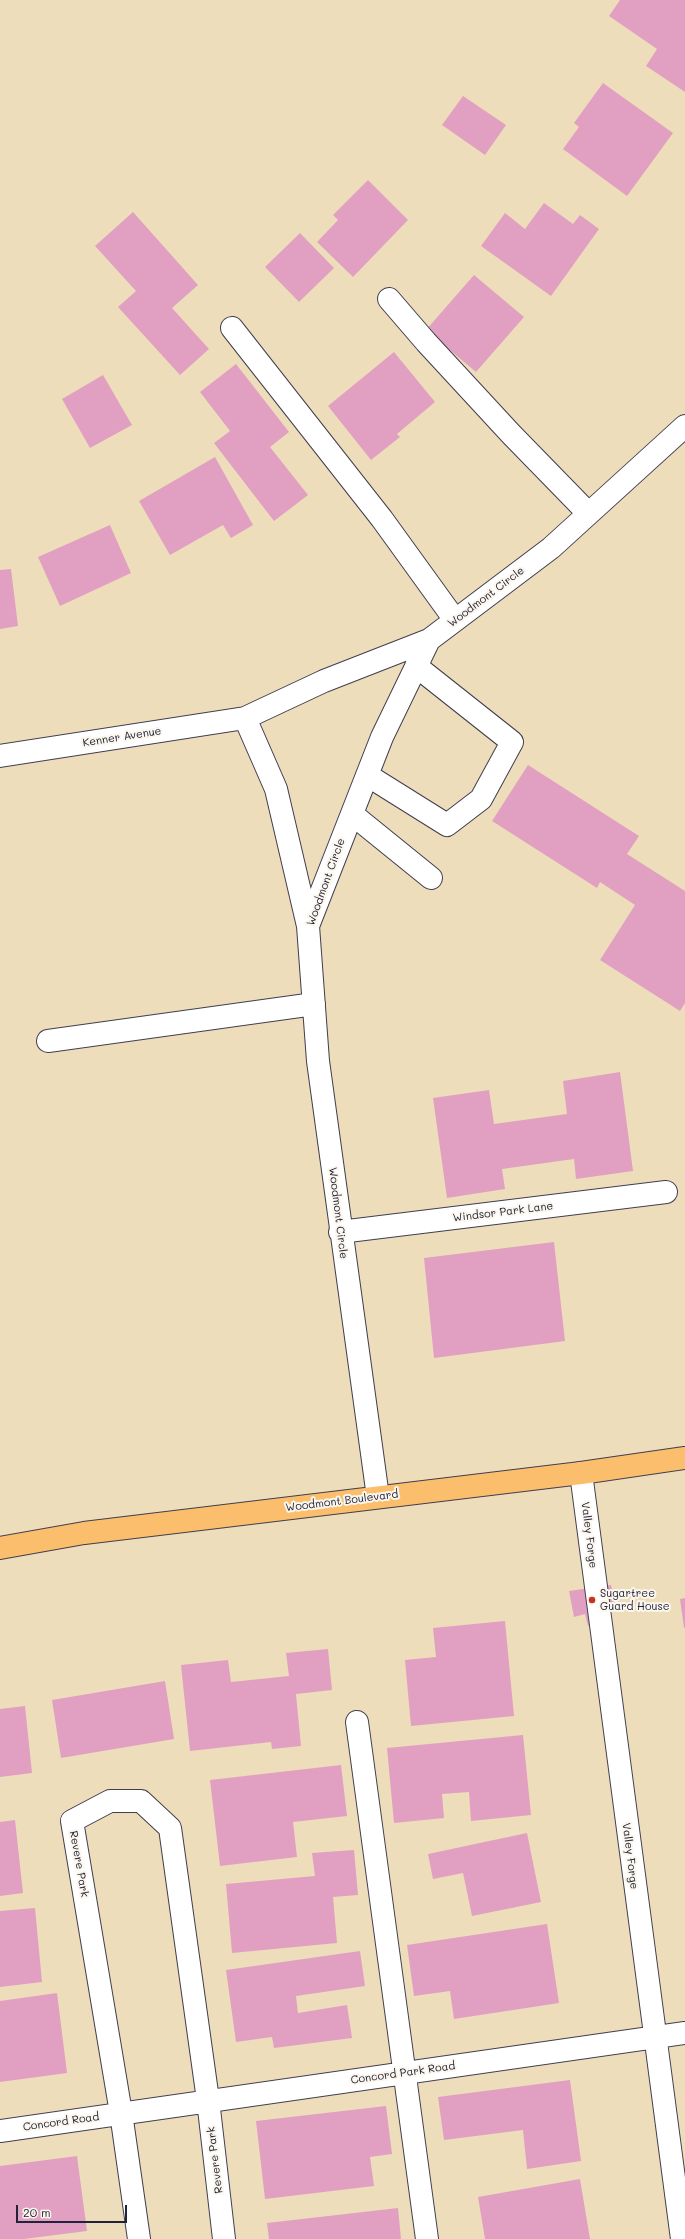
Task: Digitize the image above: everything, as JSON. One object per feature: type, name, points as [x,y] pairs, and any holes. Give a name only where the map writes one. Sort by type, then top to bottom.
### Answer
[{"type":"main road","name":"Woodmont Boulevard","points":[[0,1548],[84,1533],[581,1473],[685,1458]]},
{"type":"street","points":[[389,299],[426,342],[511,434],[588,513]]},
{"type":"street","points":[[232,328],[382,519],[454,620]]},
{"type":"street","name":"Woodmont Circle","points":[[378,1497],[340,1232],[318,1061],[308,926],[382,737],[429,640],[551,548],[685,426]]},
{"type":"street","name":"Kenner Avenue","points":[[0,756],[245,718],[324,680],[429,640]]},
{"type":"street","points":[[367,775],[447,826],[481,799],[512,742],[416,666]]},
{"type":"street","points":[[245,718],[276,788],[308,926]]},
{"type":"street","points":[[352,814],[431,878]]},
{"type":"street","points":[[48,1041],[314,1004]]},
{"type":"street","name":"Windsor Park Lane","points":[[340,1232],[666,1192]]},
{"type":"street","name":"Valley Forge","points":[[581,1473],[654,2037],[682,2239]]},
{"type":"street","points":[[357,1722],[427,2239]]},
{"type":"street","name":"Revere Park","points":[[139,2239],[121,2113],[72,1821],[110,1801],[141,1800],[170,1828],[208,2100],[224,2239]]},
{"type":"street","name":"Concord Park Road","points":[[121,2113],[685,2033]]},
{"type":"street","name":"Concord Road","points":[[0,2131],[121,2113]]},
{"type":"building","points":[[620,0],[685,0],[685,92],[646,66],[657,49],[609,16]]},
{"type":"building","points":[[603,83],[673,133],[627,196],[563,149],[579,127],[574,123]]},
{"type":"building","points":[[463,96],[506,125],[485,155],[442,125]]},
{"type":"building","points":[[368,180],[408,220],[353,277],[317,242],[338,220],[333,215]]},
{"type":"building","points":[[544,203],[573,224],[580,215],[599,229],[551,296],[481,246],[505,213],[525,229]]},
{"type":"building","points":[[133,212],[198,285],[172,308],[209,349],[180,375],[118,307],[136,291],[95,246]]},
{"type":"building","points":[[300,233],[334,268],[299,302],[265,267]]},
{"type":"building","points":[[474,275],[524,317],[476,372],[426,330]]},
{"type":"building","points":[[394,352],[435,402],[397,434],[400,437],[371,460],[328,406]]},
{"type":"building","points":[[236,364],[289,432],[270,447],[308,495],[274,521],[214,443],[230,431],[200,392]]},
{"type":"building","points":[[103,375],[132,425],[90,448],[62,399]]},
{"type":"building","points":[[215,457],[253,525],[231,538],[223,525],[170,555],[139,501]]},
{"type":"building","points":[[110,525],[131,573],[60,606],[38,557]]},
{"type":"building","points":[[11,569],[18,626],[0,629],[0,570]]},
{"type":"building","points":[[528,765],[639,836],[627,854],[685,891],[685,1003],[680,1011],[600,960],[635,905],[600,882],[597,888],[492,821]]},
{"type":"building","points":[[620,1072],[633,1171],[576,1179],[574,1159],[502,1169],[505,1189],[447,1198],[433,1098],[489,1090],[494,1124],[567,1114],[563,1081]]},
{"type":"building","points":[[554,1242],[565,1341],[434,1358],[424,1258]]},
{"type":"building","name":"Sugartree Guard House","points":[[611,1585],[616,1609],[602,1614],[603,1621],[588,1626],[585,1614],[574,1617],[569,1591]]},
{"type":"building","points":[[685,1598],[685,1628],[684,1628],[680,1599]]},
{"type":"building","points":[[505,1621],[514,1716],[411,1726],[405,1660],[436,1657],[433,1628]]},
{"type":"building","points":[[328,1649],[332,1690],[296,1694],[301,1746],[272,1749],[271,1742],[190,1751],[181,1665],[228,1660],[231,1682],[289,1676],[286,1653]]},
{"type":"building","points":[[165,1681],[174,1739],[61,1758],[52,1700]]},
{"type":"building","points":[[25,1706],[32,1773],[0,1777],[0,1709]]},
{"type":"building","points":[[523,1735],[531,1815],[471,1821],[469,1792],[442,1794],[444,1818],[394,1823],[387,1748]]},
{"type":"building","points":[[341,1765],[347,1816],[293,1822],[297,1857],[220,1866],[210,1780]]},
{"type":"building","points":[[15,1820],[23,1893],[0,1896],[0,1822]]},
{"type":"building","points":[[527,1833],[541,1902],[472,1916],[463,1873],[433,1879],[428,1854]]},
{"type":"building","points":[[354,1850],[358,1895],[333,1897],[337,1943],[232,1953],[226,1884],[315,1876],[312,1853]]},
{"type":"building","points":[[35,1908],[42,1982],[0,1987],[0,1911]]},
{"type":"building","points":[[547,1924],[559,2003],[454,2019],[450,1991],[414,1996],[407,1945]]},
{"type":"building","points":[[360,1951],[365,1986],[296,1996],[298,2013],[347,2005],[352,2038],[274,2048],[272,2037],[236,2042],[226,1970]]},
{"type":"building","points":[[57,1993],[67,2073],[0,2082],[0,2001]]},
{"type":"building","points":[[570,2080],[581,2161],[527,2169],[523,2130],[444,2140],[438,2097]]},
{"type":"building","points":[[386,2106],[392,2154],[370,2157],[374,2186],[265,2199],[256,2121]]},
{"type":"building","points":[[77,2156],[87,2231],[24,2239],[0,2239],[0,2166]]},
{"type":"building","points":[[580,2179],[590,2239],[485,2239],[478,2197]]},
{"type":"building","points":[[398,2208],[401,2239],[269,2239],[267,2223]]},
{"type":"place","name":"Sugartree Guard House","points":[[592,1600]]}]
